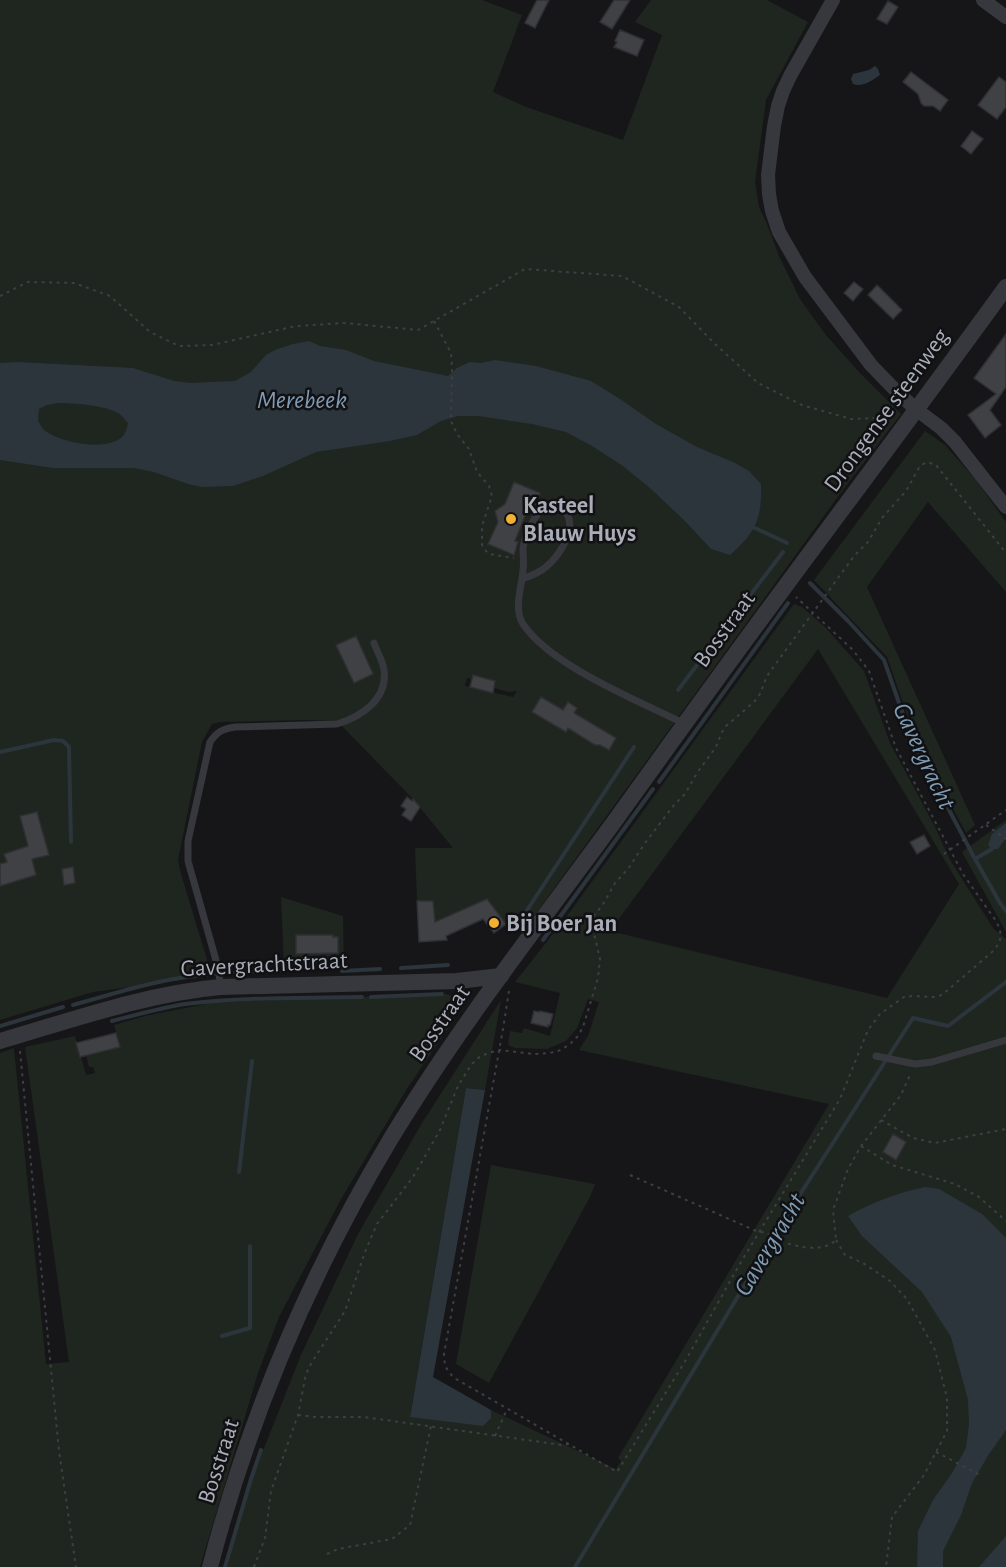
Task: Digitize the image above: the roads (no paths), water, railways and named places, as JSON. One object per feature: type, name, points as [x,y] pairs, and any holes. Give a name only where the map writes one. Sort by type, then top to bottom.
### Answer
[{"type":"street","points":[[832,0],[790,76],[778,106],[768,175],[772,211],[779,232],[824,303],[871,365],[900,395],[955,442],[1006,507]]},
{"type":"street","points":[[983,0],[1006,16]]},
{"type":"street","name":"Drongense steenweg","points":[[805,560],[1006,287]]},
{"type":"street","name":"Bosstraat","points":[[210,1567],[247,1443],[278,1362],[314,1282],[391,1138],[441,1061],[499,980],[805,560]]},
{"type":"street","name":"Gavergrachtstraat","points":[[0,1041],[157,996],[188,990],[220,987],[499,980]]},
{"type":"lane","points":[[522,579],[532,576],[547,566],[566,541],[570,523],[567,514],[560,507],[551,506],[541,509],[528,530],[523,546],[524,559],[519,589],[521,621],[533,637],[583,673],[685,724]]},
{"type":"lane","points":[[220,987],[219,971],[187,852],[210,742],[223,728],[337,724],[361,713],[374,703],[383,689],[384,667],[374,643]]},
{"type":"lane","points":[[876,1056],[915,1065],[1006,1040]]},
{"type":"water","points":[[875,66],[880,75],[864,84],[853,84],[851,79],[853,74]]},
{"type":"water","name":"Merebeek","points":[[309,341],[320,346],[346,350],[374,361],[448,376],[457,368],[470,362],[481,363],[495,360],[536,366],[591,381],[656,424],[697,447],[749,471],[761,484],[760,507],[756,524],[746,539],[730,555],[711,549],[651,489],[623,466],[592,446],[566,432],[479,416],[458,416],[441,421],[417,435],[390,441],[316,452],[263,476],[233,486],[201,487],[134,468],[53,468],[0,460],[0,363],[133,368],[174,381],[191,383],[235,381],[251,372],[266,355],[293,344]],"holes":[[[57,403],[97,406],[112,410],[128,423],[125,433],[116,441],[97,445],[64,440],[54,436],[44,430],[38,421],[39,409]]]},
{"type":"water","points":[[1006,823],[1006,838],[998,849],[992,849],[988,845],[992,834]]},
{"type":"water","points":[[466,1088],[485,1090],[433,1377],[491,1410],[491,1418],[483,1426],[410,1417]]},
{"type":"water","points":[[925,1187],[939,1189],[982,1214],[1006,1238],[1006,1430],[972,1483],[961,1515],[943,1551],[943,1567],[917,1566],[918,1531],[933,1500],[966,1448],[969,1424],[968,1400],[951,1337],[922,1292],[862,1236],[848,1216],[885,1198]]},
{"type":"water","points":[[1006,1536],[1006,1567],[979,1567]]},
{"type":"waterway","name":"Gavergracht","points":[[755,528],[787,543]]},
{"type":"waterway","points":[[678,690],[783,552]]},
{"type":"waterway","name":"Gavergracht","points":[[810,583],[884,660],[912,740],[975,859],[1006,911]]},
{"type":"waterway","points":[[659,782],[788,603]]},
{"type":"waterway","points":[[0,752],[54,740],[63,741],[69,747],[71,842]]},
{"type":"waterway","points":[[518,924],[634,747]]},
{"type":"waterway","points":[[543,940],[653,789]]},
{"type":"waterway","points":[[975,859],[992,849]]},
{"type":"waterway","points":[[401,968],[448,965]]},
{"type":"waterway","points":[[342,971],[380,969]]},
{"type":"waterway","points":[[235,972],[283,971]]},
{"type":"waterway","points":[[73,1005],[160,982],[214,974]]},
{"type":"waterway","name":"Gavergracht","points":[[575,1567],[790,1210],[913,1018],[948,1026],[1006,982]]},
{"type":"waterway","points":[[371,997],[442,994]]},
{"type":"waterway","points":[[112,1021],[185,1004],[273,998],[362,997]]},
{"type":"waterway","points":[[0,1026],[63,1007]]},
{"type":"waterway","points":[[239,1172],[252,1061]]},
{"type":"waterway","points":[[222,1336],[250,1328],[250,1246]]},
{"type":"waterway","points":[[225,1567],[261,1450]]},
{"type":"place","name":"Kasteel Blauw Huys","points":[[511,519]]},
{"type":"place","name":"Bij Boer Jan","points":[[494,923]]}]
